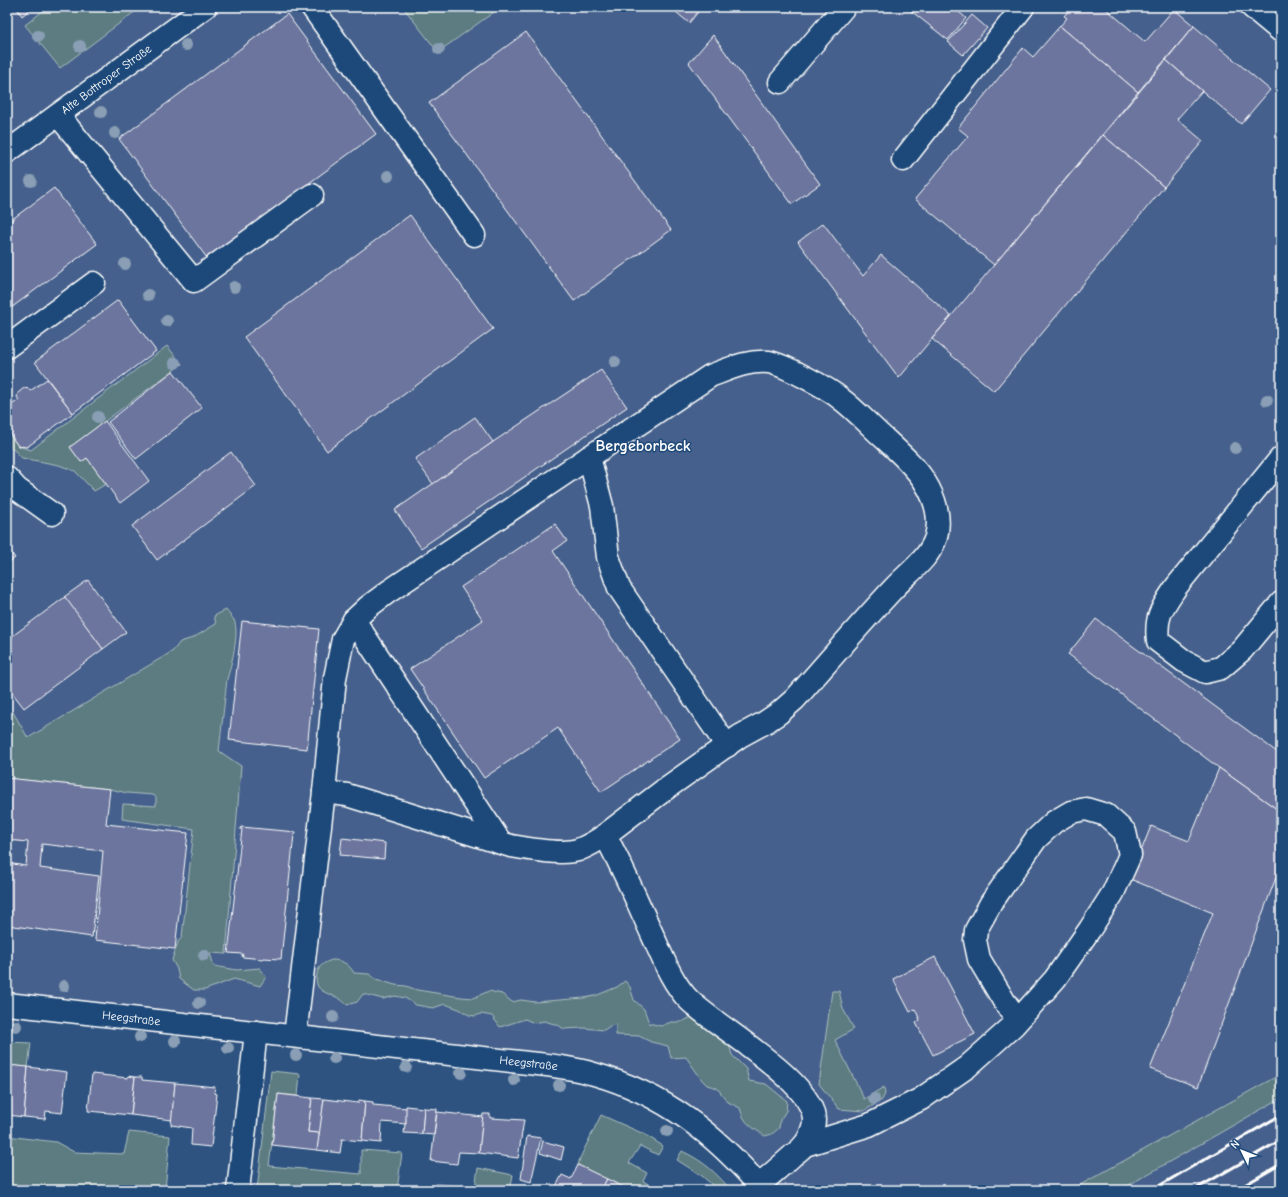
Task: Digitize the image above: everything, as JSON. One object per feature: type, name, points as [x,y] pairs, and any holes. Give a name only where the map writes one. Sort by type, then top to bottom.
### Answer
[{"type":"street","name":"Alte Bottroper Straße","points":[[7,152],[206,7]]},
{"type":"street","points":[[312,7],[474,235]]},
{"type":"street","points":[[780,82],[844,7]]},
{"type":"street","points":[[903,160],[1022,7]]},
{"type":"street","points":[[1252,7],[1281,31]]},
{"type":"street","points":[[58,115],[194,281],[312,195]]},
{"type":"street","points":[[7,347],[94,283]]},
{"type":"street","points":[[294,1036],[324,792],[335,678],[343,639],[354,620],[368,607],[388,592],[710,376],[733,367],[754,362],[769,362],[784,367],[811,380],[842,399],[915,468],[933,498],[937,513],[938,526],[935,538],[929,550],[795,698],[779,713],[726,746],[668,787],[595,843],[577,850],[535,850],[501,843],[347,795],[324,792]]},
{"type":"street","points":[[589,458],[602,506],[608,557],[619,588],[726,746]]},
{"type":"street","points":[[1281,458],[1172,593],[1161,610],[1156,627],[1158,641],[1184,660],[1205,672],[1221,668],[1242,650],[1281,604]]},
{"type":"street","points":[[7,478],[17,489],[52,514]]},
{"type":"street","points":[[354,620],[501,843]]},
{"type":"street","points":[[805,1145],[869,1125],[921,1099],[973,1062],[1018,1020],[1055,979],[1090,929],[1113,893],[1130,855],[1125,832],[1106,815],[1086,809],[1071,812],[1054,822],[1036,839],[991,903],[976,930],[975,940],[979,959],[1004,1001],[1018,1020]]},
{"type":"street","points":[[606,835],[621,863],[676,983],[689,1000],[713,1020],[770,1062],[800,1089],[810,1105],[814,1119],[805,1145],[761,1188]]},
{"type":"street","name":"Heegstraße","points":[[7,1004],[541,1064],[582,1070],[607,1077],[626,1085],[662,1102],[687,1117],[709,1134],[737,1160],[761,1188]]},
{"type":"street","points":[[238,1190],[256,1032]]},
{"type":"shaded area","points":[[7,7],[1281,7],[1281,1190],[763,1190],[627,1085],[7,1004]]},
{"type":"green space","points":[[48,7],[141,7],[60,68],[25,25]]},
{"type":"green space","points":[[403,7],[501,7],[438,52]]},
{"type":"green space","points":[[167,346],[182,364],[70,447],[81,462],[87,458],[106,484],[94,491],[75,471],[59,465],[22,458],[7,443],[8,431],[18,446],[31,450]]},
{"type":"green space","points":[[226,610],[234,620],[236,633],[231,666],[227,679],[219,751],[241,766],[226,954],[210,953],[214,966],[237,970],[260,968],[266,977],[260,986],[234,979],[205,990],[194,990],[179,979],[177,969],[172,960],[178,942],[182,937],[194,829],[122,819],[123,804],[156,806],[156,797],[153,795],[15,779],[7,772],[7,711],[13,712],[28,738],[173,651],[180,642],[193,638],[216,624],[214,616]]},
{"type":"green space","points":[[332,960],[345,963],[354,973],[369,974],[376,979],[395,985],[406,986],[417,990],[473,998],[489,991],[502,994],[512,1002],[521,1000],[535,1002],[595,996],[617,987],[625,981],[630,987],[634,1000],[644,1009],[649,1023],[661,1026],[671,1022],[681,1022],[696,1015],[721,1037],[730,1048],[732,1055],[746,1069],[749,1081],[766,1084],[787,1101],[786,1111],[780,1120],[779,1128],[772,1134],[765,1136],[746,1122],[740,1108],[728,1102],[717,1088],[707,1085],[702,1080],[686,1057],[671,1058],[668,1046],[651,1042],[639,1036],[616,1035],[616,1024],[604,1030],[584,1028],[564,1029],[558,1025],[544,1021],[534,1023],[525,1019],[500,1027],[492,1016],[481,1014],[475,1016],[469,1015],[459,1009],[445,1004],[433,1008],[416,1005],[405,998],[395,996],[383,999],[363,994],[357,1002],[347,1005],[340,999],[322,991],[317,985],[317,974],[320,967],[324,963]]},
{"type":"green space","points":[[832,991],[839,991],[843,1009],[854,1029],[835,1040],[864,1099],[884,1087],[885,1094],[882,1100],[864,1111],[839,1109],[819,1084]]},
{"type":"green space","points":[[7,1042],[31,1043],[28,1067],[7,1065]]},
{"type":"green space","points":[[271,1071],[300,1074],[298,1096],[278,1094],[269,1166],[361,1174],[361,1150],[402,1153],[397,1190],[257,1190]]},
{"type":"green space","points":[[1281,1074],[1281,1098],[1120,1190],[1071,1190]]},
{"type":"green space","points":[[601,1115],[644,1134],[663,1146],[658,1155],[640,1146],[629,1163],[647,1173],[643,1181],[659,1190],[629,1190],[578,1165]]},
{"type":"green space","points":[[129,1132],[170,1136],[165,1190],[7,1190],[7,1136],[56,1142],[74,1152],[124,1154]]},
{"type":"green space","points":[[682,1151],[697,1159],[709,1168],[731,1190],[718,1190],[702,1176],[677,1160]]},
{"type":"green space","points":[[478,1168],[513,1175],[510,1190],[434,1190],[436,1184],[475,1187]]},
{"type":"building","points":[[16,7],[33,7],[22,16]]},
{"type":"building","points":[[670,7],[702,7],[689,23]]},
{"type":"building","points":[[906,7],[953,7],[966,18],[948,40]]},
{"type":"building","points":[[1072,7],[1104,7],[1145,42],[1174,9],[1194,26],[1138,92],[1060,26],[1067,18],[1064,16]]},
{"type":"building","points":[[287,14],[376,134],[207,258],[119,139]]},
{"type":"building","points":[[972,15],[987,28],[963,55],[948,42]]},
{"type":"building","points":[[1060,26],[1138,92],[994,265],[915,199],[968,136],[958,128],[1023,48],[1033,57]]},
{"type":"building","points":[[1194,26],[1270,90],[1241,124],[1166,60]]},
{"type":"building","points":[[526,32],[671,230],[574,301],[429,103]]},
{"type":"building","points":[[713,35],[820,184],[792,204],[689,63]]},
{"type":"building","points":[[1166,60],[1202,91],[1177,119],[1203,141],[1164,187],[1103,135]]},
{"type":"building","points":[[1103,135],[1164,187],[994,391],[932,339]]},
{"type":"building","points":[[54,188],[97,244],[7,311],[7,223]]},
{"type":"building","points":[[410,215],[493,329],[327,451],[244,337]]},
{"type":"building","points":[[823,223],[863,276],[881,255],[951,316],[899,378],[798,242]]},
{"type":"building","points":[[118,300],[156,351],[73,413],[35,362]]},
{"type":"building","points":[[601,370],[627,407],[421,548],[395,510]]},
{"type":"building","points":[[173,371],[202,408],[136,459],[108,422]]},
{"type":"building","points":[[47,379],[73,413],[27,447],[18,446],[7,430],[7,408],[19,400],[17,397],[18,393],[24,388],[29,389],[30,391]]},
{"type":"building","points":[[475,417],[493,442],[433,484],[415,459]]},
{"type":"building","points":[[105,421],[149,481],[120,503],[87,458],[81,462],[70,447]]},
{"type":"building","points":[[231,452],[256,486],[157,560],[132,526]]},
{"type":"building","points":[[555,524],[567,541],[553,551],[680,739],[601,792],[558,728],[484,778],[410,669],[483,620],[461,587]]},
{"type":"building","points":[[7,547],[15,558],[7,564]]},
{"type":"building","points":[[88,580],[126,632],[103,649],[64,597]]},
{"type":"building","points":[[65,597],[103,649],[24,708],[7,686],[7,640]]},
{"type":"building","points":[[1096,619],[1281,755],[1281,776],[1278,780],[1281,782],[1281,812],[1219,768],[1068,654]]},
{"type":"building","points":[[242,621],[319,629],[307,749],[229,740]]},
{"type":"building","points":[[1219,768],[1281,812],[1281,864],[1198,1087],[1150,1069],[1213,913],[1130,879],[1151,826],[1189,841]]},
{"type":"building","points":[[7,778],[110,789],[106,824],[188,833],[175,949],[95,940],[103,851],[42,844],[40,868],[99,876],[92,937],[7,925],[7,863],[26,866],[28,842],[7,840]]},
{"type":"building","points":[[241,827],[296,832],[296,834],[294,834],[281,959],[242,957],[243,954],[228,953]]},
{"type":"building","points":[[342,838],[385,843],[384,859],[340,855]]},
{"type":"building","points":[[935,957],[975,1034],[933,1055],[916,1023],[920,1020],[915,1009],[910,1012],[893,979]]},
{"type":"building","points":[[7,1065],[28,1067],[24,1117],[7,1115]]},
{"type":"building","points":[[28,1067],[67,1072],[62,1113],[46,1111],[45,1119],[24,1117]]},
{"type":"building","points":[[92,1074],[128,1078],[128,1076],[135,1077],[131,1115],[88,1111]]},
{"type":"building","points":[[135,1077],[142,1077],[142,1080],[175,1083],[172,1120],[131,1115]]},
{"type":"building","points":[[175,1083],[215,1087],[214,1093],[217,1094],[211,1147],[191,1145],[192,1128],[171,1125]]},
{"type":"building","points":[[278,1094],[312,1098],[308,1132],[320,1133],[317,1150],[272,1145]]},
{"type":"building","points":[[312,1098],[324,1099],[320,1133],[308,1132]]},
{"type":"building","points":[[324,1099],[358,1103],[359,1100],[365,1101],[362,1141],[342,1139],[340,1153],[317,1150]]},
{"type":"building","points":[[365,1101],[373,1102],[373,1105],[407,1108],[406,1124],[382,1122],[381,1143],[362,1141]]},
{"type":"building","points":[[406,1106],[424,1108],[422,1134],[404,1133],[406,1124]]},
{"type":"building","points":[[424,1108],[437,1109],[434,1135],[422,1134]]},
{"type":"building","points":[[437,1112],[483,1117],[479,1153],[459,1152],[457,1164],[431,1161]]},
{"type":"building","points":[[483,1114],[490,1114],[490,1118],[524,1120],[518,1158],[479,1153]]},
{"type":"building","points":[[527,1136],[541,1138],[531,1182],[521,1179]]},
{"type":"building","points":[[543,1141],[564,1147],[561,1160],[540,1153]]},
{"type":"building","points":[[578,1165],[607,1179],[601,1190],[554,1190],[562,1175],[571,1179]]},
{"type":"building","points":[[607,1179],[629,1190],[601,1190]]},
{"type":"railway","points":[[1152,1190],[1281,1115]]},
{"type":"railway","points":[[1194,1190],[1281,1140]]},
{"type":"railway","points":[[1236,1190],[1281,1164]]},
{"type":"district","name":"Bergeborbeck","points":[[643,445]]}]
